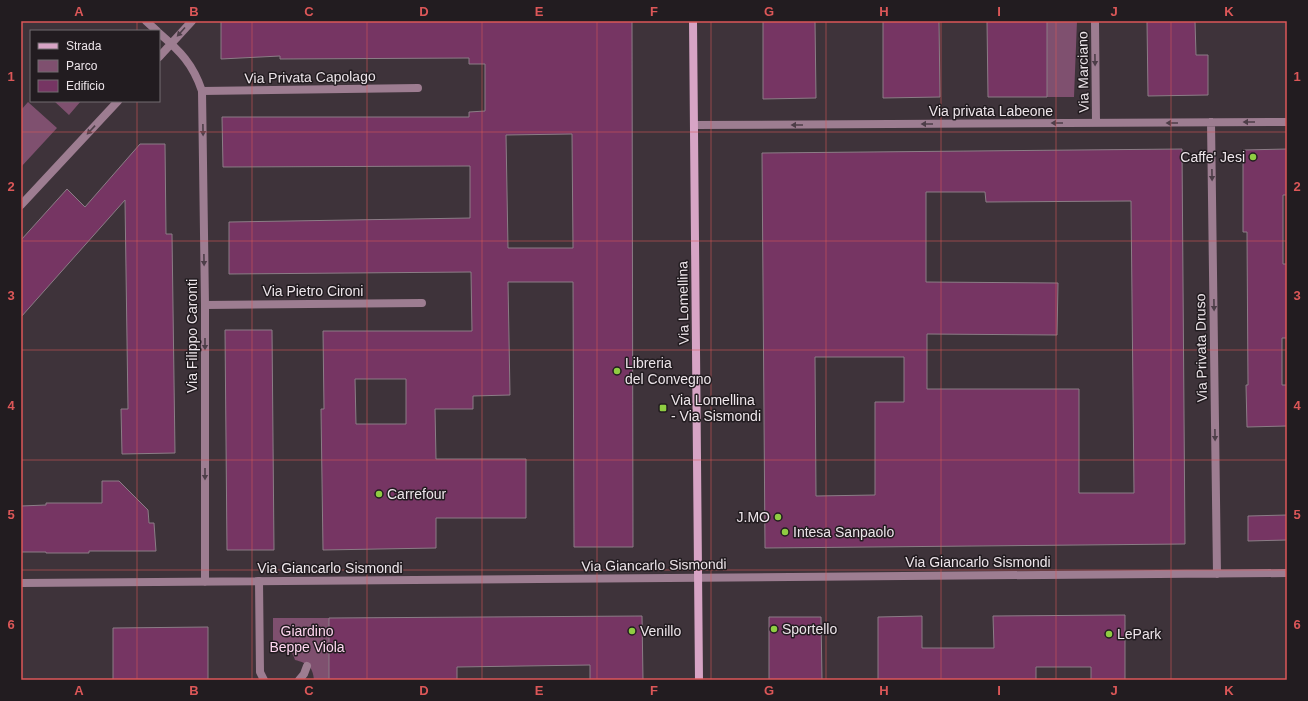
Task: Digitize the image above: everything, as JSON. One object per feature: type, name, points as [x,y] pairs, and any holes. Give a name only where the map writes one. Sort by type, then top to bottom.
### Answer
[{"type":"street","name":"Via Filippo Caronti","points":[[146,21],[156,30]]},
{"type":"street","points":[[160,56],[192,21]]},
{"type":"street","name":"Via Lomellina","points":[[694,21],[699,680]]},
{"type":"street","name":"Via Marciano","points":[[1095,21],[1096,123]]},
{"type":"street","name":"Via Filippo Caronti","points":[[160,34],[186,58],[197,75],[202,91],[205,305],[205,582]]},
{"type":"street","name":"Via Privata Capolago","points":[[202,91],[418,88]]},
{"type":"street","points":[[21,205],[117,102]]},
{"type":"street","name":"Via Privata Druso","points":[[1211,122],[1217,574]]},
{"type":"street","name":"Via privata Labeone","points":[[694,125],[1287,122]]},
{"type":"street","name":"Via Pietro Cironi","points":[[205,305],[422,303]]},
{"type":"street","name":"Via Giancarlo Sismondi","points":[[21,584],[1287,573]]},
{"type":"street","points":[[260,581],[260,672],[264,680]]},
{"type":"street","points":[[299,680],[307,666]]},
{"type":"green space","points":[[1047,21],[1077,21],[1074,97],[1047,97]]},
{"type":"green space","points":[[28,102],[57,128],[21,167],[21,110]]},
{"type":"green space","points":[[55,102],[80,102],[69,115]]},
{"type":"green space","name":"Giardino Beppe Viola","points":[[273,618],[329,618],[329,680],[314,680],[311,668],[303,662],[295,660],[292,653],[286,649],[280,649],[273,653]]},
{"type":"building","points":[[221,21],[632,21],[633,547],[574,547],[573,282],[508,282],[510,395],[473,396],[473,409],[435,409],[436,459],[526,459],[526,518],[436,518],[436,548],[323,550],[321,409],[324,409],[323,331],[472,331],[471,272],[229,274],[229,222],[470,218],[470,166],[223,167],[222,117],[469,117],[469,112],[485,111],[485,64],[469,64],[469,58],[280,59],[280,56],[221,59]],"holes":[[[572,134],[573,248],[508,248],[506,135]],[[355,379],[406,379],[406,424],[356,424]]]},
{"type":"building","points":[[763,21],[815,21],[816,98],[763,99]]},
{"type":"building","points":[[883,21],[939,21],[940,97],[883,98]]},
{"type":"building","points":[[987,21],[1047,21],[1047,97],[988,97]]},
{"type":"building","points":[[1147,21],[1195,21],[1196,55],[1208,55],[1208,95],[1148,96]]},
{"type":"building","points":[[140,144],[165,144],[166,234],[172,234],[175,453],[122,454],[121,409],[128,409],[125,200],[21,317],[21,240],[67,189],[85,207]]},
{"type":"building","points":[[1182,149],[1185,544],[765,548],[762,153]],"holes":[[[926,192],[985,192],[986,202],[1131,201],[1134,493],[1079,493],[1079,389],[927,389],[927,334],[1057,335],[1058,283],[926,282]],[[815,357],[904,357],[904,402],[875,402],[875,495],[816,496]]]},
{"type":"building","points":[[1287,149],[1287,195],[1283,195],[1283,264],[1287,264],[1287,338],[1282,338],[1282,385],[1287,385],[1287,426],[1247,427],[1247,232],[1243,232],[1243,150]]},
{"type":"building","points":[[225,330],[272,330],[274,550],[227,550]]},
{"type":"building","points":[[102,481],[119,481],[148,510],[149,523],[154,523],[156,551],[89,551],[89,553],[21,552],[21,506],[46,505],[46,503],[102,503]]},
{"type":"building","points":[[1287,515],[1287,540],[1248,541],[1248,516]]},
{"type":"building","points":[[1125,615],[1125,680],[1091,680],[1091,667],[1036,667],[1036,680],[878,680],[878,617],[922,616],[922,648],[994,648],[993,616]]},
{"type":"building","points":[[642,616],[643,680],[590,680],[590,665],[457,667],[457,680],[329,680],[329,618]]},
{"type":"building","points":[[769,617],[821,617],[822,680],[769,680]]},
{"type":"building","points":[[208,627],[208,680],[113,680],[113,628]]},
{"type":"place","name":"Caffe' Jesi","points":[[1253,157]]},
{"type":"place","name":"Libreria del Convegno","points":[[617,371]]},
{"type":"place","name":"Via Lomellina - Via Sismondi","points":[[663,408]]},
{"type":"place","name":"Carrefour","points":[[379,494]]},
{"type":"place","name":"J.MO","points":[[778,517]]},
{"type":"place","name":"Intesa Sanpaolo","points":[[785,532]]},
{"type":"place","name":"Sportello","points":[[774,629]]},
{"type":"place","name":"Venillo","points":[[632,631]]},
{"type":"place","name":"LePark","points":[[1109,634]]}]
